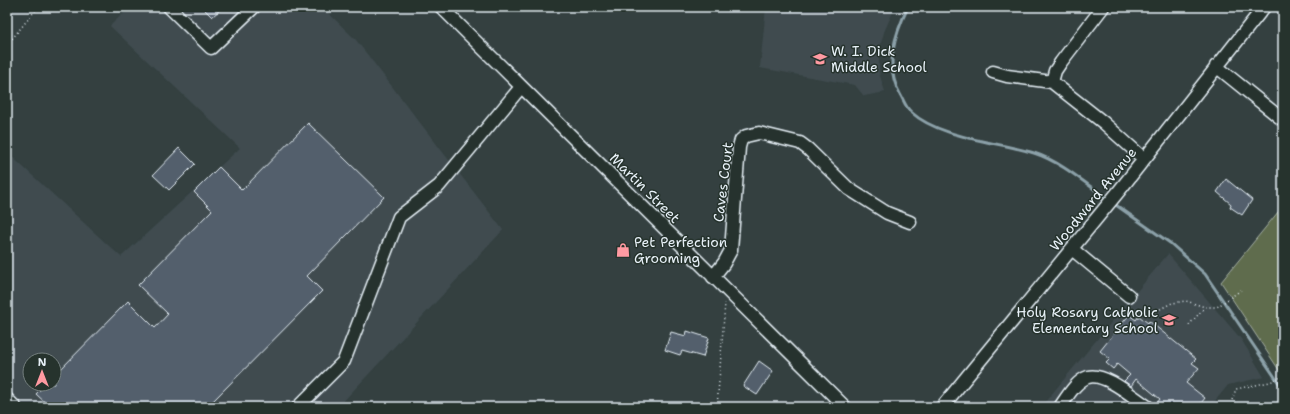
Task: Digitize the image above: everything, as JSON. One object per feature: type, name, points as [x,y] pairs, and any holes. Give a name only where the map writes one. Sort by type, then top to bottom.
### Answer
[{"type":"street","points":[[169,7],[212,48],[254,7]]},
{"type":"street","name":"Martin Street","points":[[441,7],[845,407]]},
{"type":"street","points":[[1052,82],[1055,71],[1061,62],[1104,7]]},
{"type":"street","name":"Woodward Avenue","points":[[942,407],[1107,206],[1264,7]]},
{"type":"street","points":[[1216,66],[1283,120]]},
{"type":"street","points":[[993,72],[1007,76],[1052,82],[1144,159]]},
{"type":"street","points":[[298,407],[344,361],[399,217],[439,186],[521,87]]},
{"type":"street","name":"Caves Court","points":[[713,277],[724,263],[731,250],[741,140],[752,133],[759,133],[800,143],[849,189],[887,213],[910,222]]},
{"type":"street","points":[[1072,249],[1129,296]]},
{"type":"street","points":[[1060,407],[1074,388],[1088,377],[1103,377],[1148,407]]},
{"type":"street","points":[[7,399],[15,407]]},
{"type":"path","points":[[7,46],[38,7]]},
{"type":"path","points":[[717,407],[726,289]]},
{"type":"path","points":[[1160,309],[1172,303],[1186,301],[1205,307],[1217,307],[1241,290]]},
{"type":"path","points":[[1189,325],[1205,307]]},
{"type":"path","points":[[1232,400],[1236,389],[1270,382],[1283,376]]},
{"type":"shaded area","points":[[130,7],[322,7],[356,40],[503,230],[338,407],[7,407],[7,158],[10,155],[121,257],[240,148],[110,26]]},
{"type":"shaded area","name":"W. I. Dick Middle School","points":[[766,7],[895,7],[884,32],[879,50],[879,73],[885,92],[864,96],[855,85],[760,68]]},
{"type":"shaded area","name":"Holy Rosary Catholic Elementary School","points":[[1168,254],[1241,339],[1264,377],[1228,385],[1210,407],[1041,407]]},
{"type":"green space","points":[[1283,206],[1283,376],[1221,282]]},
{"type":"building","points":[[202,7],[223,7],[212,17]]},
{"type":"building","points":[[308,123],[384,197],[307,276],[322,291],[207,407],[50,407],[36,394],[38,392],[62,392],[62,368],[128,301],[155,328],[168,314],[138,285],[212,210],[194,192],[219,167],[242,190]]},
{"type":"building","points":[[179,148],[195,164],[169,190],[153,175]]},
{"type":"building","points":[[1226,179],[1252,200],[1242,215],[1230,207],[1231,204],[1217,192]]},
{"type":"building","points":[[1129,315],[1136,320],[1139,316],[1148,323],[1149,321],[1196,359],[1192,363],[1199,368],[1186,383],[1205,398],[1198,407],[1162,407],[1157,403],[1160,399],[1136,379],[1131,386],[1124,381],[1130,375],[1117,364],[1113,369],[1106,363],[1110,359],[1100,351]]},
{"type":"building","points":[[687,331],[709,338],[703,357],[682,351],[680,355],[665,350],[671,332],[686,336]]},
{"type":"building","points":[[759,361],[773,371],[757,395],[743,386]]},
{"type":"waterway","points":[[908,7],[899,28],[893,50],[892,61],[895,83],[906,106],[911,112],[923,121],[937,128],[970,138],[1020,149],[1044,157],[1083,180],[1109,200]]},
{"type":"waterway","points":[[1113,203],[1170,243],[1205,274],[1283,389]]},
{"type":"place","name":"W. I. Dick Middle School","points":[[820,59]]},
{"type":"place","name":"Pet Perfection Grooming","points":[[623,250]]},
{"type":"place","name":"Holy Rosary Catholic Elementary School","points":[[1169,320]]}]
